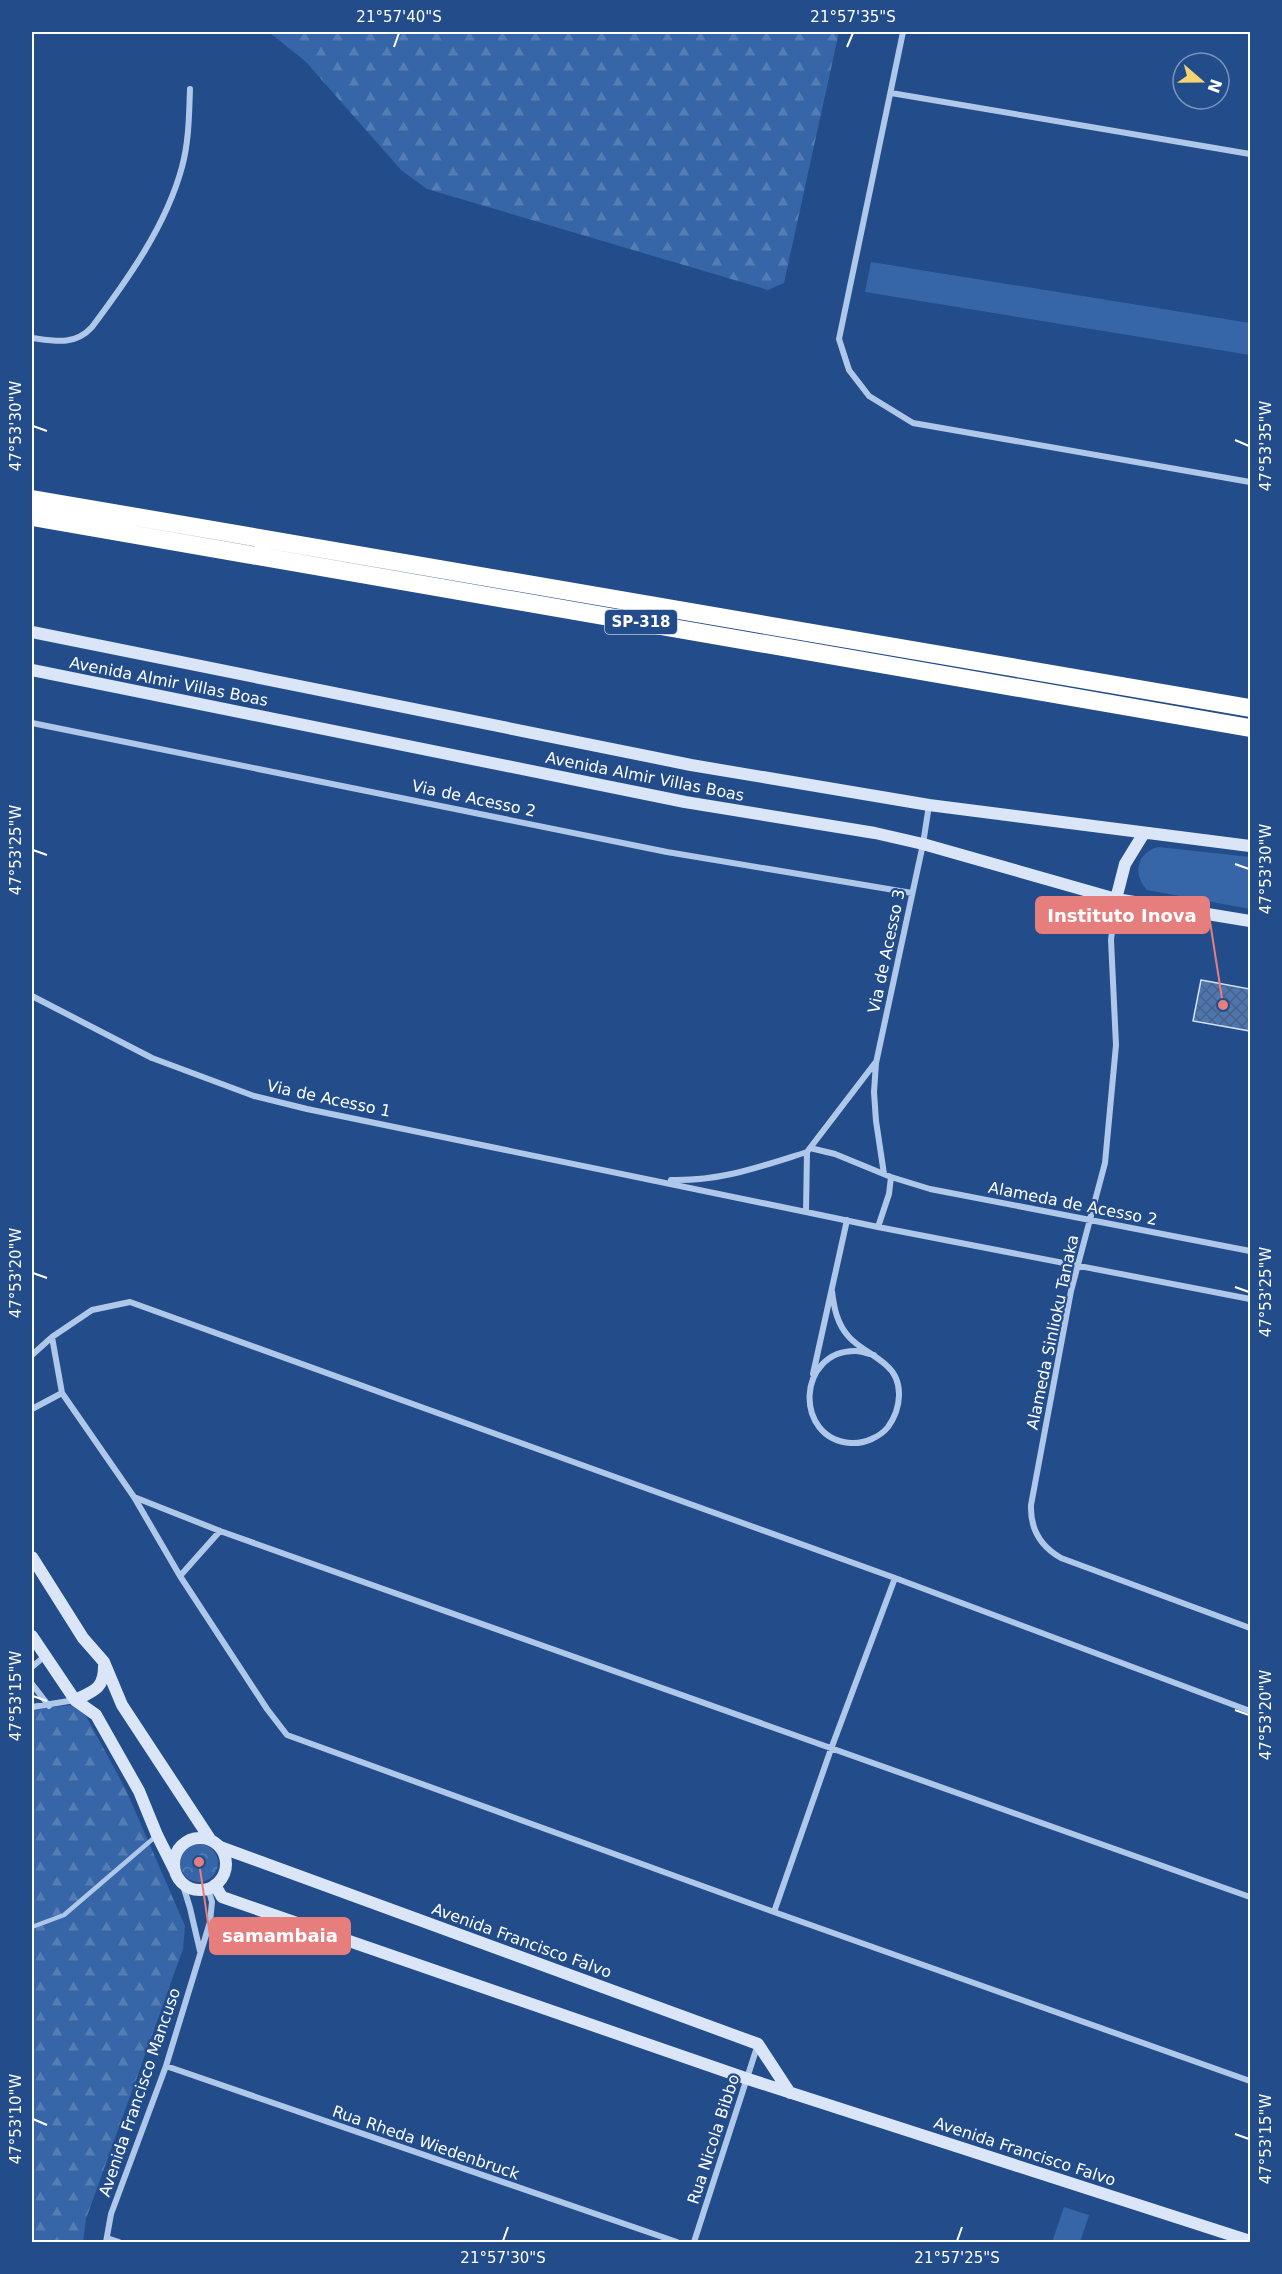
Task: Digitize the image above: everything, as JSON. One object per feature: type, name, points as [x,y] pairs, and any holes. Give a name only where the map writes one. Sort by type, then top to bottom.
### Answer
[{"type":"highway","name":"SP-318","points":[[32,499],[1251,708]]},
{"type":"highway","name":"SP-318","points":[[32,517],[1251,728]]},
{"type":"street","points":[[903,32],[839,339],[849,370],[869,396],[913,423],[1251,483]]},
{"type":"street","points":[[32,338],[64,342],[77,339],[88,332],[136,264],[170,203],[182,166],[189,128],[190,89]]},
{"type":"street","points":[[891,93],[1251,154]]},
{"type":"street","name":"Avenida Almir Villas Boas","points":[[32,632],[691,765],[929,805],[1251,846]]},
{"type":"street","name":"Avenida Almir Villas Boas","points":[[32,670],[685,802],[875,833],[923,844],[1116,899],[1251,921]]},
{"type":"street","name":"Via de Acesso 2","points":[[32,723],[667,852],[912,893]]},
{"type":"street","name":"Via de Acesso 3","points":[[888,1175],[876,1121],[874,1092],[876,1063],[923,844],[929,805]]},
{"type":"street","points":[[1116,899],[1125,864],[1133,847],[1144,833]]},
{"type":"street","name":"Alameda Sinlioku Tanaka","points":[[1116,899],[1111,940],[1116,1045],[1105,1163],[1077,1266],[1031,1516],[1037,1537],[1043,1546],[1061,1558],[1251,1628]]},
{"type":"street","name":"Via de Acesso 1","points":[[32,996],[152,1059],[254,1096],[637,1176]]},
{"type":"street","points":[[637,1176],[672,1181],[707,1180],[741,1174],[809,1150],[876,1063]]},
{"type":"street","points":[[806,1212],[809,1150]]},
{"type":"street","name":"Alameda de Acesso 2","points":[[809,1150],[835,1154],[930,1189],[1251,1251]]},
{"type":"street","points":[[878,1227],[889,1194],[888,1175]]},
{"type":"street","points":[[637,1176],[878,1227],[1251,1299]]},
{"type":"street","points":[[832,1291],[839,1322],[848,1336],[888,1366],[897,1381],[900,1399],[895,1417],[885,1431],[869,1440],[852,1443],[834,1439],[820,1428],[811,1413],[808,1395],[847,1220]]},
{"type":"street","points":[[32,1355],[52,1337],[92,1310],[130,1302],[895,1578],[1251,1711]]},
{"type":"street","points":[[52,1337],[62,1393],[134,1497],[180,1575],[286,1735],[774,1912],[1251,2081]]},
{"type":"street","points":[[813,1377],[823,1363],[838,1354],[856,1351],[874,1355]]},
{"type":"street","points":[[32,1409],[62,1393]]},
{"type":"street","points":[[134,1497],[220,1531],[1251,1897]]},
{"type":"street","points":[[180,1575],[220,1531]]},
{"type":"street","points":[[32,1557],[83,1638],[104,1662],[122,1705],[215,1843],[226,1863],[225,1871],[212,1887],[194,1889],[182,1882],[157,1835],[139,1791],[96,1715],[75,1700],[32,1636]]},
{"type":"street","points":[[774,1912],[831,1749],[895,1578]]},
{"type":"street","points":[[32,1667],[45,1656]]},
{"type":"street","points":[[32,1707],[75,1700],[96,1690],[104,1680],[104,1662]]},
{"type":"street","points":[[32,1684],[49,1706]]},
{"type":"street","points":[[175,1871],[175,1856],[183,1843],[198,1837],[215,1843]]},
{"type":"street","name":"Avenida Francisco Falvo","points":[[215,1843],[758,2044]]},
{"type":"street","name":"Avenida Francisco Mancuso","points":[[182,1882],[200,1952]]},
{"type":"street","name":"Avenida Francisco Falvo","points":[[212,1887],[222,1897],[748,2079],[1251,2241]]},
{"type":"street","name":"Avenida Francisco Mancuso","points":[[106,2240],[111,2214],[166,2066],[210,1922],[213,1902],[212,1887]]},
{"type":"street","points":[[758,2044],[789,2092]]},
{"type":"street","name":"Rua Nicola Bibbo","points":[[694,2242],[758,2044]]},
{"type":"street","name":"Rua Rheda Wiedenbruck","points":[[166,2066],[677,2242]]},
{"type":"street","points":[[106,2240],[119,2242]]},
{"type":"lane","points":[[32,1927],[64,1915],[157,1835]]},
{"type":"green space","points":[[269,32],[839,32],[784,283],[768,290],[427,189],[401,170],[306,62]]},
{"type":"green space","points":[[871,262],[1250,323],[1250,355],[865,292]]},
{"type":"green space","points":[[1158,847],[1250,857],[1250,909],[1147,890],[1139,877],[1139,864],[1145,854]]},
{"type":"green space","points":[[73,1705],[86,1716],[126,1790],[185,1926],[183,1949],[86,2219],[83,2242],[32,2242],[32,1709]]},
{"type":"green space","points":[[199,1844],[206,1845],[212,1850],[217,1856],[217,1870],[212,1876],[206,1881],[199,1882],[192,1881],[186,1876],[181,1870],[180,1863],[181,1856],[186,1850],[192,1845]]},
{"type":"green space","points":[[1064,2207],[1089,2215],[1080,2242],[1052,2242]]},
{"type":"building","points":[[1201,980],[1250,989],[1250,1031],[1193,1021]]},
{"type":"place","name":"Instituto Inova","points":[[1223,1005]]},
{"type":"place","name":"samambaia","points":[[199,1862]]}]
